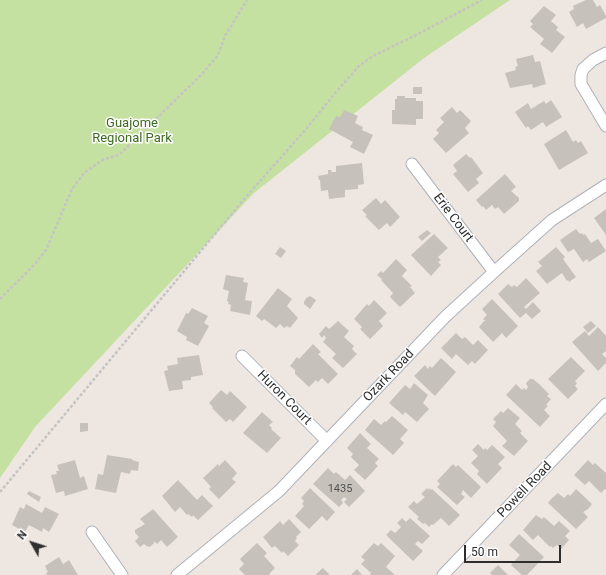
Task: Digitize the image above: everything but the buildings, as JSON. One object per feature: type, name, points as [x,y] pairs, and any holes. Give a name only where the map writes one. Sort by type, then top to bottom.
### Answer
[{"type":"street","points":[[606,52],[593,60],[583,69],[581,75],[581,84],[606,126]]},
{"type":"street","name":"Erie Court","points":[[412,164],[494,272]]},
{"type":"street","name":"Ozark Road","points":[[177,575],[278,491],[445,318],[494,272],[552,220],[606,184]]},
{"type":"street","name":"Huron Court","points":[[242,356],[327,441]]},
{"type":"street","name":"Powell Road","points":[[443,575],[606,404]]},
{"type":"street","points":[[92,532],[122,575]]},
{"type":"path","points":[[0,299],[34,265],[46,250],[72,189],[84,173],[104,159],[119,155],[202,74],[218,54],[225,36],[246,0]]},
{"type":"path","points":[[0,492],[245,198],[359,66],[373,56],[425,31],[482,0]]},
{"type":"green space","name":"Guajome Regional Park","points":[[0,0],[510,0],[424,58],[254,193],[35,427],[0,478]]}]
